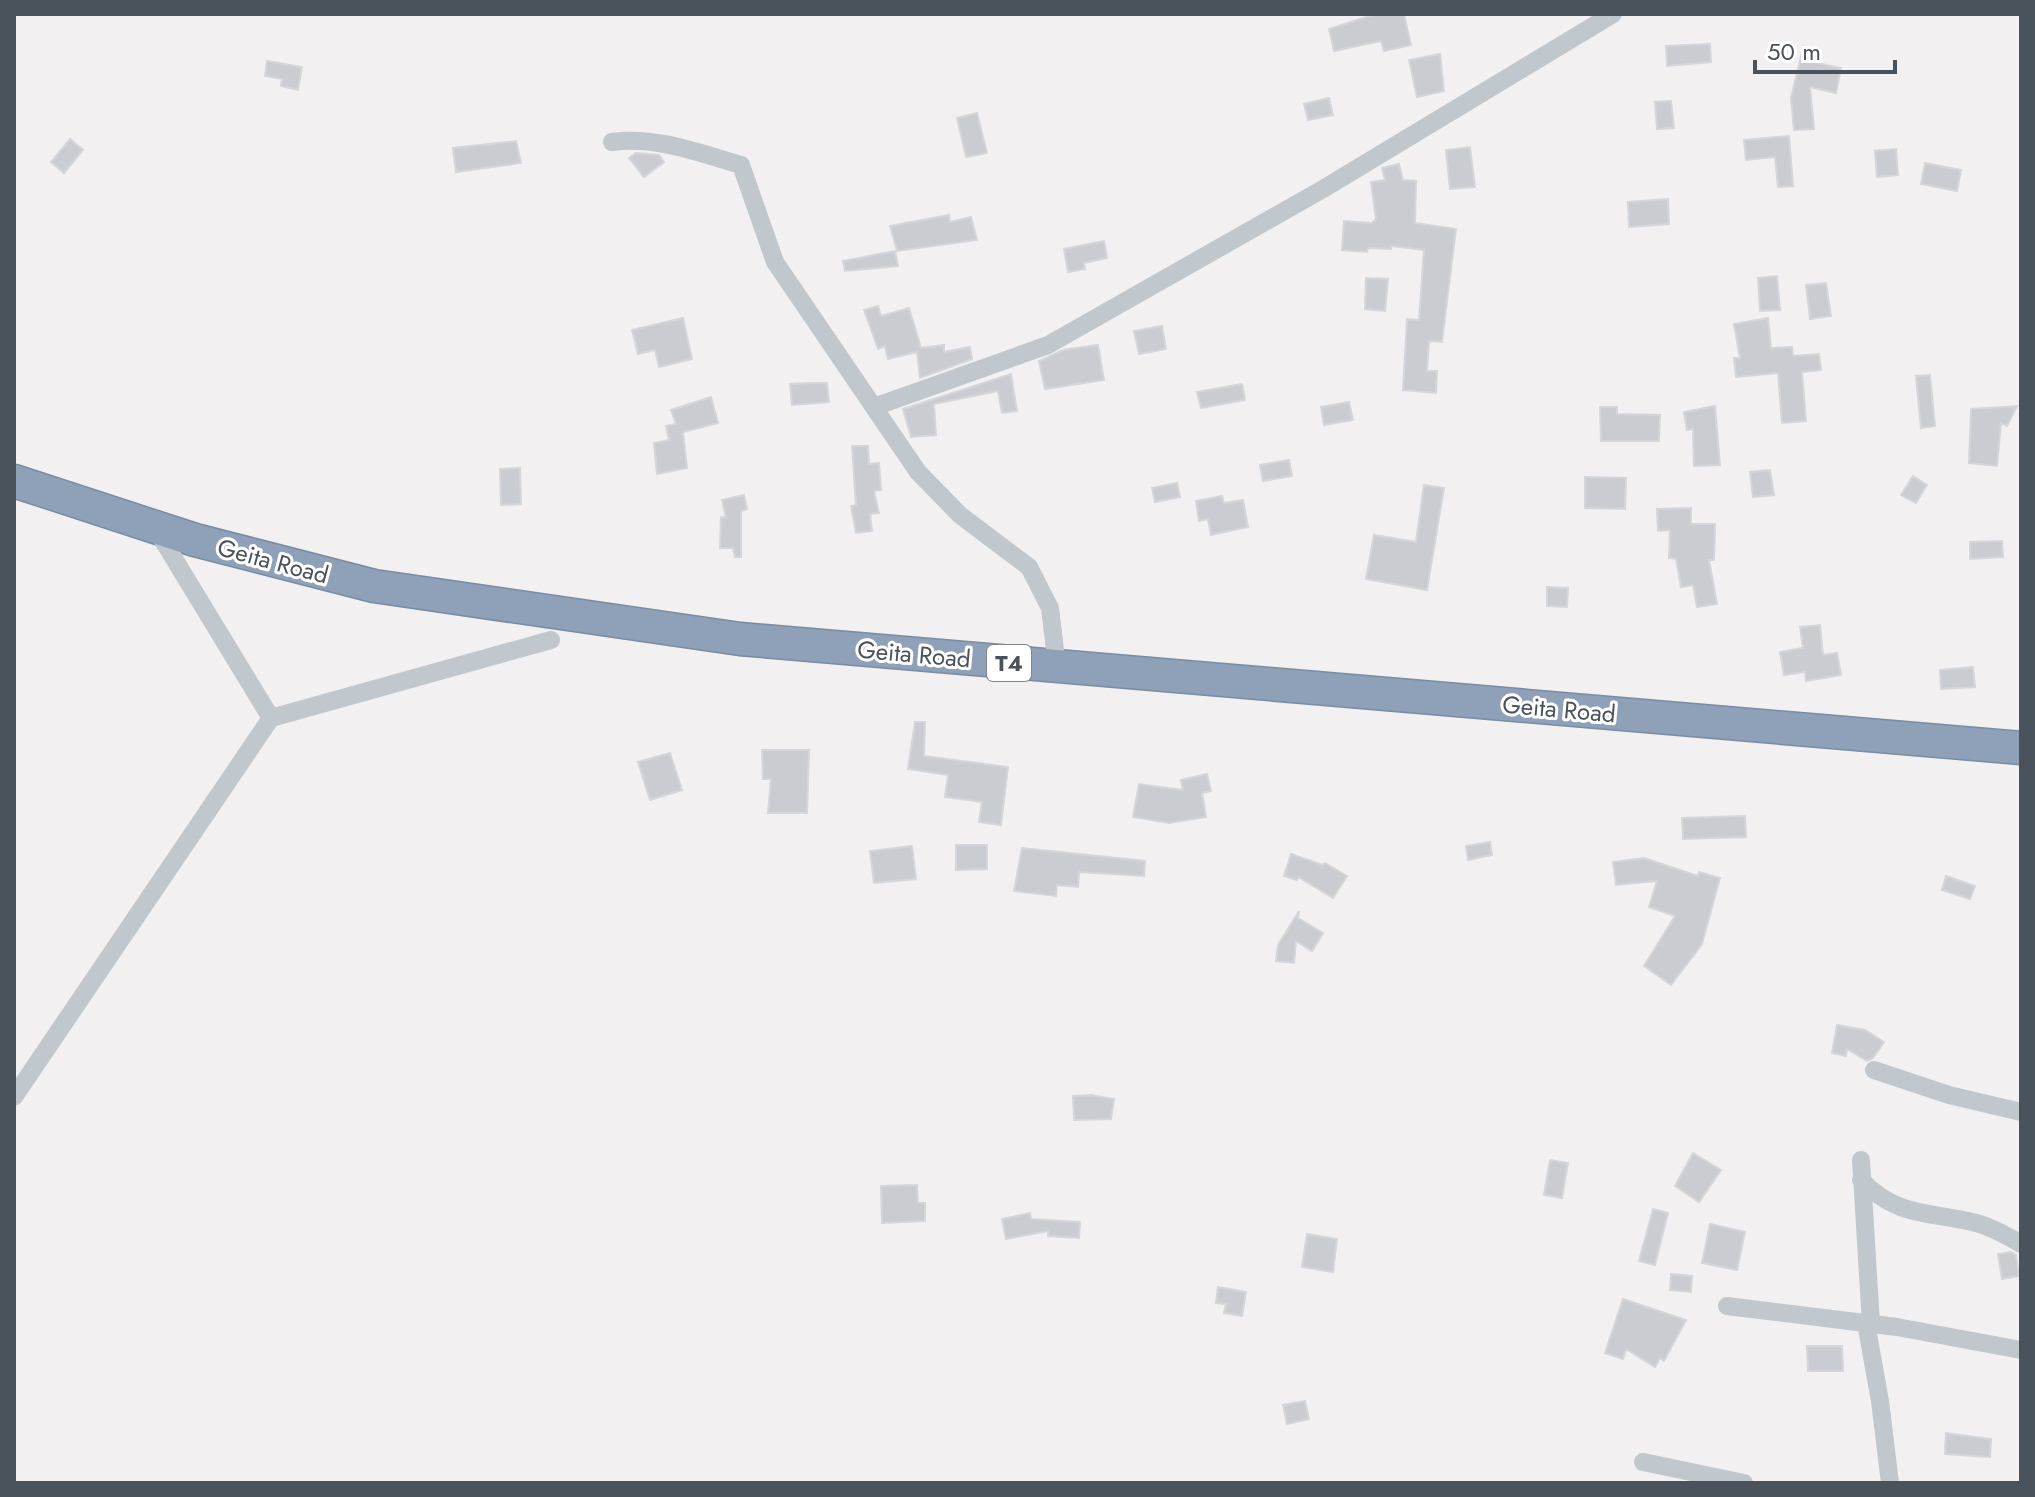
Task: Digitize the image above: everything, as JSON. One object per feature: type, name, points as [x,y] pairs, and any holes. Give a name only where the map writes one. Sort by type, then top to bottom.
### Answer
[{"type":"highway","name":"Geita Road","points":[[14,481],[154,527],[286,565],[374,586],[740,639],[2021,748]]},
{"type":"street","points":[[874,407],[1048,345],[1323,189],[1613,14]]},
{"type":"street","points":[[612,142],[635,139],[674,146],[741,165],[775,262],[918,472],[960,515],[1029,567],[1050,608],[1057,667]]},
{"type":"street","points":[[154,527],[271,718]]},
{"type":"street","points":[[14,1097],[271,718],[551,640]]},
{"type":"street","points":[[1874,1070],[1949,1095],[2021,1112]]},
{"type":"street","points":[[1861,1160],[1868,1324],[1890,1483]]},
{"type":"street","points":[[1861,1180],[1878,1198],[1904,1211],[1992,1227],[2021,1244]]},
{"type":"street","points":[[1727,1306],[1868,1324],[2021,1350]]},
{"type":"street","points":[[1643,1462],[1744,1483]]},
{"type":"building","points":[[1376,14],[1404,14],[1411,45],[1384,51],[1381,41],[1334,51],[1329,29]]},
{"type":"building","points":[[1710,44],[1711,62],[1667,66],[1666,46]]},
{"type":"building","points":[[1803,48],[1807,61],[1841,68],[1836,93],[1810,87],[1814,129],[1794,130],[1791,98]]},
{"type":"building","points":[[1440,54],[1444,91],[1417,97],[1409,60]]},
{"type":"building","points":[[267,61],[302,67],[298,90],[281,86],[282,79],[265,76]]},
{"type":"building","points":[[1329,98],[1333,115],[1308,120],[1304,104]]},
{"type":"building","points":[[1671,101],[1674,128],[1657,129],[1655,102]]},
{"type":"building","points":[[977,113],[987,153],[966,157],[957,118]]},
{"type":"building","points":[[1789,136],[1793,186],[1778,187],[1775,157],[1746,160],[1744,140]]},
{"type":"building","points":[[70,139],[83,150],[64,173],[51,162]]},
{"type":"building","points":[[516,141],[521,163],[456,172],[453,148]]},
{"type":"building","points":[[1470,147],[1475,187],[1450,189],[1446,150]]},
{"type":"building","points":[[1896,149],[1898,175],[1877,177],[1875,151]]},
{"type":"building","points":[[636,153],[659,155],[664,162],[644,177],[629,158]]},
{"type":"building","points":[[1925,163],[1961,170],[1957,191],[1921,184]]},
{"type":"building","points":[[1399,164],[1403,180],[1416,181],[1415,223],[1456,229],[1442,342],[1429,341],[1427,371],[1437,371],[1436,393],[1403,390],[1407,319],[1419,320],[1424,250],[1391,246],[1391,249],[1368,248],[1367,252],[1342,250],[1344,221],[1372,223],[1376,219],[1371,182],[1385,180],[1382,168]]},
{"type":"building","points":[[1668,199],[1669,224],[1629,227],[1628,202]]},
{"type":"building","points":[[949,215],[950,222],[971,217],[977,240],[897,251],[890,226]]},
{"type":"building","points":[[1104,241],[1107,258],[1084,263],[1085,269],[1068,272],[1064,249]]},
{"type":"building","points":[[895,251],[898,266],[845,271],[843,261]]},
{"type":"building","points":[[1777,276],[1780,310],[1760,311],[1758,278]]},
{"type":"building","points":[[1366,278],[1388,279],[1385,311],[1365,309]]},
{"type":"building","points":[[1826,283],[1831,316],[1810,319],[1806,285]]},
{"type":"building","points":[[878,306],[881,316],[909,308],[921,348],[944,345],[944,352],[970,347],[972,359],[920,378],[917,352],[888,359],[885,346],[878,349],[864,310]]},
{"type":"building","points":[[683,318],[692,359],[659,367],[655,350],[638,354],[632,330]]},
{"type":"building","points":[[1768,318],[1771,348],[1792,347],[1793,356],[1819,354],[1821,370],[1802,372],[1806,421],[1782,423],[1778,373],[1736,377],[1734,358],[1740,358],[1734,324]]},
{"type":"building","points":[[1162,326],[1166,349],[1139,354],[1134,331]]},
{"type":"building","points":[[1098,345],[1104,380],[1045,389],[1039,361],[1063,350]]},
{"type":"building","points":[[1011,374],[1017,411],[1002,413],[998,391],[934,404],[936,435],[911,437],[903,409]]},
{"type":"building","points":[[1930,375],[1935,426],[1921,428],[1916,376]]},
{"type":"building","points":[[827,383],[829,402],[792,405],[790,384]]},
{"type":"building","points":[[1242,384],[1245,400],[1201,408],[1197,392]]},
{"type":"building","points":[[711,397],[718,423],[683,432],[687,468],[657,474],[654,443],[669,440],[666,426],[676,424],[671,410]]},
{"type":"building","points":[[1349,402],[1353,420],[1324,425],[1321,407]]},
{"type":"building","points":[[1715,406],[1720,465],[1694,466],[1693,429],[1687,430],[1684,412]]},
{"type":"building","points":[[2017,406],[2007,426],[2001,423],[1997,466],[1969,463],[1971,409]]},
{"type":"building","points":[[1600,407],[1617,407],[1617,414],[1660,415],[1659,441],[1601,441]]},
{"type":"building","points":[[852,446],[868,446],[869,464],[879,463],[881,490],[874,491],[879,513],[870,514],[872,531],[856,533],[851,506],[856,505]]},
{"type":"building","points":[[1289,460],[1292,476],[1263,481],[1260,465]]},
{"type":"building","points":[[520,468],[521,504],[501,505],[500,469]]},
{"type":"building","points":[[1770,470],[1774,495],[1753,497],[1750,472]]},
{"type":"building","points":[[1913,476],[1927,485],[1916,503],[1901,495]]},
{"type":"building","points":[[1585,477],[1626,478],[1625,509],[1585,508]]},
{"type":"building","points":[[1177,483],[1180,497],[1155,502],[1152,488]]},
{"type":"building","points":[[1424,485],[1444,488],[1427,590],[1366,579],[1374,535],[1416,542]]},
{"type":"building","points":[[744,495],[747,509],[741,511],[741,557],[735,557],[733,548],[720,548],[721,517],[726,518],[722,500]]},
{"type":"building","points":[[1222,496],[1224,503],[1243,500],[1248,527],[1211,535],[1208,519],[1199,521],[1196,501]]},
{"type":"building","points":[[1691,508],[1691,524],[1715,524],[1714,560],[1709,560],[1717,604],[1697,607],[1693,585],[1681,587],[1676,559],[1669,558],[1670,530],[1658,531],[1657,509]]},
{"type":"building","points":[[2002,541],[2003,557],[1970,559],[1970,542]]},
{"type":"building","points":[[1547,587],[1568,588],[1567,607],[1547,606]]},
{"type":"building","points":[[1820,625],[1823,655],[1837,653],[1841,675],[1806,681],[1805,672],[1784,675],[1780,652],[1803,648],[1800,627]]},
{"type":"building","points":[[1973,667],[1975,687],[1941,689],[1940,670]]},
{"type":"building","points":[[915,722],[925,722],[924,756],[1008,767],[1001,825],[979,822],[982,802],[945,797],[948,775],[908,769]]},
{"type":"building","points":[[762,750],[809,750],[807,813],[768,813],[771,779],[763,779]]},
{"type":"building","points":[[670,753],[682,790],[650,800],[638,762]]},
{"type":"building","points":[[1207,774],[1211,791],[1202,793],[1206,817],[1169,823],[1133,817],[1139,784],[1183,790],[1181,780]]},
{"type":"building","points":[[1745,816],[1746,837],[1683,839],[1682,818]]},
{"type":"building","points":[[1490,842],[1492,855],[1468,860],[1466,846]]},
{"type":"building","points":[[956,845],[987,845],[987,869],[956,870]]},
{"type":"building","points":[[912,846],[916,879],[874,883],[870,851]]},
{"type":"building","points":[[1022,848],[1145,861],[1144,876],[1079,872],[1078,887],[1057,885],[1056,896],[1014,891]]},
{"type":"building","points":[[1291,854],[1323,865],[1325,863],[1347,876],[1333,898],[1298,877],[1297,880],[1284,876]]},
{"type":"building","points":[[1644,858],[1698,876],[1699,872],[1720,878],[1702,944],[1671,985],[1644,966],[1675,916],[1649,907],[1657,881],[1616,885],[1613,862]]},
{"type":"building","points":[[1946,876],[1975,886],[1970,899],[1942,890]]},
{"type":"building","points":[[1299,911],[1298,918],[1323,933],[1312,951],[1296,941],[1294,963],[1276,961],[1278,945]]},
{"type":"building","points":[[1837,1025],[1865,1030],[1884,1042],[1873,1058],[1867,1061],[1847,1049],[1846,1056],[1832,1053]]},
{"type":"building","points":[[1073,1096],[1114,1099],[1111,1119],[1074,1120]]},
{"type":"building","points":[[1693,1153],[1721,1170],[1699,1202],[1675,1186]]},
{"type":"building","points":[[1550,1160],[1568,1163],[1562,1198],[1544,1195]]},
{"type":"building","points":[[917,1185],[918,1203],[925,1203],[925,1221],[882,1223],[881,1186]]},
{"type":"building","points":[[1653,1209],[1668,1213],[1655,1265],[1639,1261]]},
{"type":"building","points":[[1030,1213],[1031,1219],[1080,1222],[1079,1238],[1048,1236],[1048,1231],[1006,1239],[1002,1219]]},
{"type":"building","points":[[1710,1224],[1745,1232],[1737,1270],[1702,1263]]},
{"type":"building","points":[[1307,1234],[1337,1239],[1333,1272],[1302,1267]]},
{"type":"building","points":[[2011,1252],[2016,1255],[2019,1276],[2002,1279],[1998,1254]]},
{"type":"building","points":[[1671,1274],[1692,1276],[1691,1292],[1670,1290]]},
{"type":"building","points":[[1218,1287],[1246,1292],[1242,1316],[1224,1313],[1226,1304],[1216,1303]]},
{"type":"building","points":[[1623,1299],[1686,1320],[1664,1361],[1660,1358],[1655,1367],[1626,1349],[1623,1359],[1605,1353]]},
{"type":"building","points":[[1807,1346],[1842,1346],[1843,1371],[1808,1371]]},
{"type":"building","points":[[1305,1401],[1309,1419],[1287,1424],[1283,1405]]},
{"type":"building","points":[[1946,1433],[1991,1439],[1990,1457],[1945,1454]]}]
